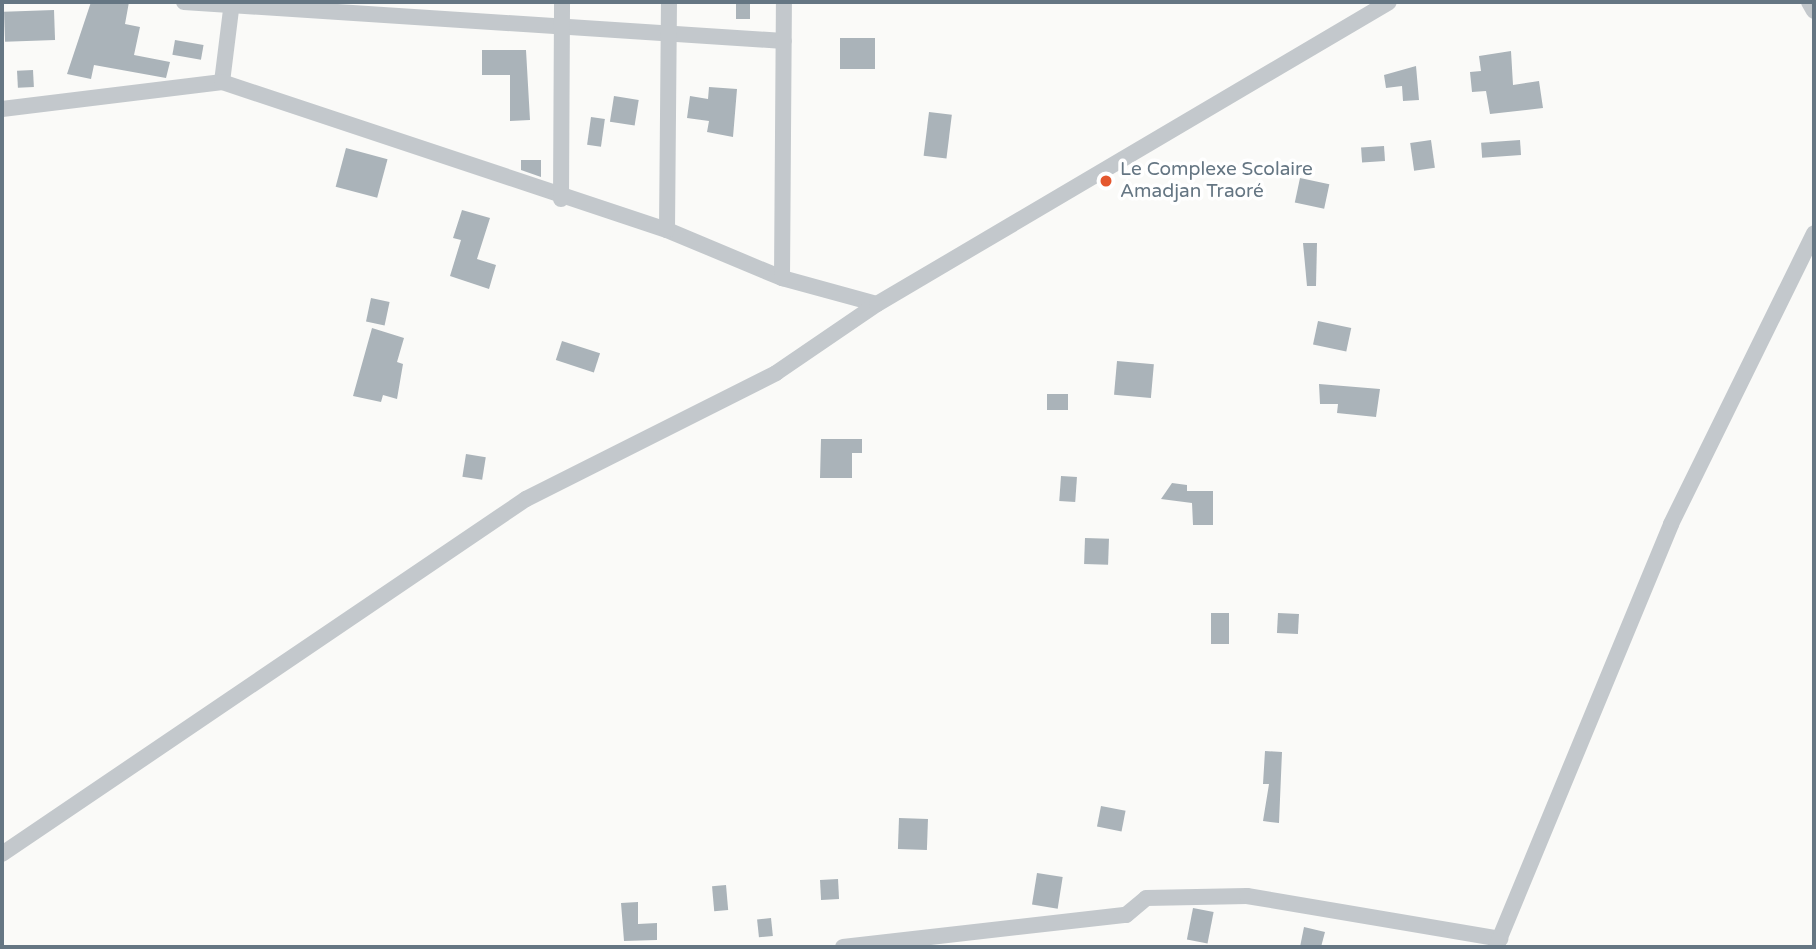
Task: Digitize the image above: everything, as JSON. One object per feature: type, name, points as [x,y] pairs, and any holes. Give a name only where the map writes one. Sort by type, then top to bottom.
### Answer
[{"type":"street","points":[[184,2],[784,41]]},
{"type":"street","points":[[561,199],[562,2]]},
{"type":"street","points":[[667,230],[669,2]]},
{"type":"street","points":[[782,278],[784,2]]},
{"type":"street","points":[[2,854],[526,499],[776,373],[877,304],[1389,2]]},
{"type":"street","points":[[1809,2],[1814,11]]},
{"type":"street","points":[[222,82],[232,4]]},
{"type":"street","points":[[2,109],[222,82],[561,199],[667,230],[782,278],[877,304]]},
{"type":"street","points":[[843,947],[1126,915],[1146,898],[1247,896],[1498,943],[1671,524],[1814,233]]},
{"type":"building","points":[[91,2],[129,2],[125,24],[140,27],[134,55],[170,62],[166,78],[94,65],[91,79],[67,74]]},
{"type":"building","points":[[736,2],[750,2],[750,19],[736,19]]},
{"type":"building","points":[[54,10],[55,40],[5,42],[4,12]]},
{"type":"building","points":[[840,38],[875,38],[875,69],[840,69]]},
{"type":"building","points":[[175,40],[204,45],[201,60],[172,55]]},
{"type":"building","points":[[482,50],[526,50],[530,120],[510,121],[510,75],[482,75]]},
{"type":"building","points":[[1511,51],[1513,85],[1539,81],[1543,108],[1490,114],[1486,91],[1472,92],[1470,72],[1481,71],[1479,56]]},
{"type":"building","points":[[1416,66],[1419,100],[1403,101],[1402,86],[1386,88],[1384,75]]},
{"type":"building","points":[[33,70],[34,87],[18,88],[17,71]]},
{"type":"building","points":[[709,87],[737,89],[733,137],[707,132],[709,121],[687,118],[690,96],[708,99]]},
{"type":"building","points":[[614,96],[639,100],[635,126],[610,122]]},
{"type":"building","points":[[929,112],[952,115],[946,158],[924,156]]},
{"type":"building","points":[[591,117],[605,119],[601,147],[587,145]]},
{"type":"building","points":[[1431,140],[1435,168],[1414,171],[1410,143]]},
{"type":"building","points":[[1520,140],[1521,155],[1482,158],[1481,143]]},
{"type":"building","points":[[1384,146],[1385,161],[1362,163],[1361,148]]},
{"type":"building","points":[[346,148],[388,159],[377,198],[336,187]]},
{"type":"building","points":[[521,160],[541,160],[541,177],[521,170]]},
{"type":"building","points":[[1300,178],[1329,184],[1324,209],[1295,202]]},
{"type":"building","points":[[462,210],[490,218],[477,259],[496,265],[489,289],[450,276],[461,240],[453,238]]},
{"type":"building","points":[[1303,243],[1317,243],[1316,286],[1307,286]]},
{"type":"building","points":[[371,298],[390,302],[385,325],[366,321]]},
{"type":"building","points":[[1318,321],[1351,328],[1346,352],[1313,344]]},
{"type":"building","points":[[372,328],[404,338],[397,362],[403,364],[397,399],[383,395],[381,402],[353,396]]},
{"type":"building","points":[[562,341],[600,353],[594,372],[556,360]]},
{"type":"building","points":[[1117,361],[1154,364],[1151,398],[1114,395]]},
{"type":"building","points":[[1319,384],[1380,389],[1376,417],[1337,413],[1338,404],[1320,404]]},
{"type":"building","points":[[1047,394],[1068,394],[1068,410],[1047,410]]},
{"type":"building","points":[[821,439],[862,439],[862,453],[852,453],[852,478],[820,478]]},
{"type":"building","points":[[466,454],[486,457],[482,480],[462,477]]},
{"type":"building","points":[[1061,476],[1077,477],[1075,502],[1059,501]]},
{"type":"building","points":[[1172,483],[1187,485],[1187,491],[1213,491],[1213,525],[1193,525],[1192,503],[1161,499]]},
{"type":"building","points":[[1085,538],[1109,539],[1108,565],[1084,564]]},
{"type":"building","points":[[1211,613],[1229,613],[1229,644],[1211,644]]},
{"type":"building","points":[[1278,613],[1299,614],[1298,634],[1277,633]]},
{"type":"building","points":[[1265,751],[1282,752],[1279,823],[1263,821],[1269,784],[1263,784]]},
{"type":"building","points":[[1101,806],[1126,811],[1122,831],[1097,827]]},
{"type":"building","points":[[899,818],[928,819],[927,850],[898,849]]},
{"type":"building","points":[[1037,873],[1063,877],[1058,909],[1032,905]]},
{"type":"building","points":[[838,879],[839,899],[821,900],[820,880]]},
{"type":"building","points":[[726,885],[728,910],[714,911],[712,886]]},
{"type":"building","points":[[638,902],[638,924],[657,923],[657,940],[624,941],[621,903]]},
{"type":"building","points":[[1193,908],[1214,912],[1208,943],[1187,939]]},
{"type":"building","points":[[771,918],[773,936],[759,937],[757,919]]},
{"type":"building","points":[[1304,927],[1325,932],[1321,947],[1300,947]]},
{"type":"place","name":"Le Complexe Scolaire Amadjan Traoré","points":[[1106,181]]}]
